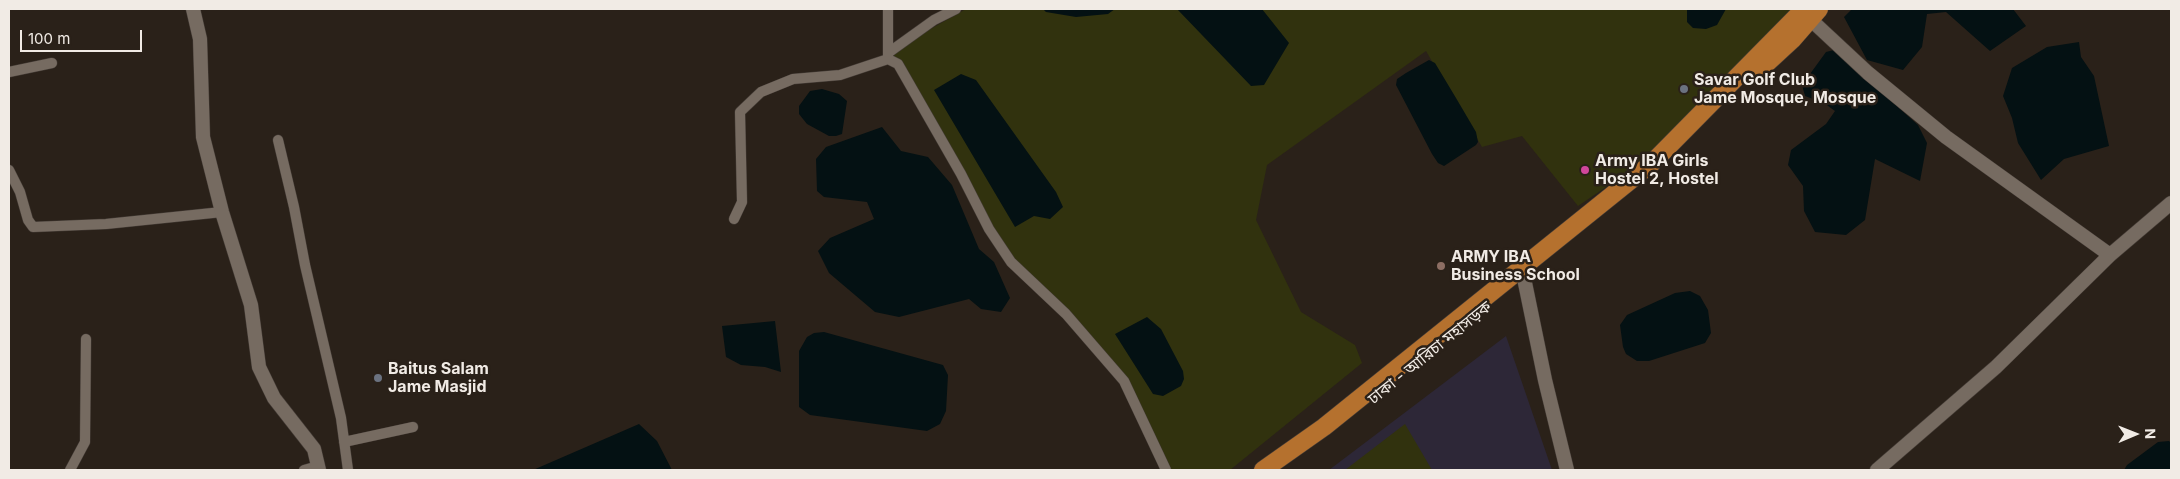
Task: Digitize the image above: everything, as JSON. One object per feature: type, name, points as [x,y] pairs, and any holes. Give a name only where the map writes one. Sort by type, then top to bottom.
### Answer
[{"type":"highway","name":"ঢাকা - আরিচা মহাসড়ক","points":[[1281,470],[1612,208],[1792,40],[1809,12]]},
{"type":"highway","points":[[1263,470],[1347,409],[1652,163],[1809,12]]},
{"type":"street","points":[[193,9],[200,40],[203,137],[222,212],[251,305],[259,367],[274,398],[314,449],[318,468],[304,470]]},
{"type":"street","points":[[888,9],[888,56]]},
{"type":"street","points":[[734,219],[742,202],[740,112],[761,92],[793,78],[840,75],[888,56],[934,20],[955,9]]},
{"type":"street","points":[[1809,12],[1868,73],[1946,137],[2110,256]]},
{"type":"street","points":[[888,56],[898,64],[961,174],[989,229],[1011,262],[1066,314],[1124,382],[1166,470]]},
{"type":"street","points":[[9,72],[52,62]]},
{"type":"street","points":[[278,140],[294,208],[304,265],[341,418],[348,470]]},
{"type":"street","points":[[9,170],[20,192],[28,220],[33,227],[113,223],[222,212]]},
{"type":"street","points":[[1878,470],[1996,367],[2110,256],[2171,204]]},
{"type":"street","points":[[1524,278],[1545,380],[1567,470]]},
{"type":"street","points":[[70,470],[85,442],[86,339]]},
{"type":"street","points":[[344,442],[413,427]]},
{"type":"shaded area","points":[[966,9],[1799,9],[1766,48],[1634,168],[1578,206],[1522,136],[1482,147],[1426,51],[1267,165],[1256,220],[1301,312],[1355,345],[1362,363],[1230,470],[1164,470],[1124,381],[999,242],[888,53]]},
{"type":"shaded area","points":[[1043,9],[1115,9],[1108,14],[1076,17],[1046,12]]},
{"type":"shaded area","points":[[1177,9],[1262,9],[1289,43],[1264,85],[1251,86]]},
{"type":"shaded area","points":[[1687,9],[1726,9],[1717,25],[1706,29],[1693,28],[1687,22]]},
{"type":"shaded area","points":[[1852,9],[2013,9],[2026,26],[1990,51],[1946,12],[1927,14],[1922,47],[1903,70],[1867,60],[1844,17]]},
{"type":"shaded area","points":[[2079,42],[2081,57],[2094,76],[2109,146],[2064,159],[2041,180],[2018,143],[2012,118],[2003,96],[2012,68],[2047,47]]},
{"type":"shaded area","points":[[1834,50],[1918,125],[1927,143],[1920,181],[1875,159],[1865,220],[1846,235],[1815,232],[1804,211],[1803,186],[1788,165],[1791,150],[1826,124],[1835,111],[1824,103],[1805,96],[1802,85],[1826,52]]},
{"type":"shaded area","points":[[1429,60],[1435,63],[1456,98],[1476,132],[1478,142],[1444,166],[1438,163],[1432,154],[1396,85],[1397,79]]},
{"type":"shaded area","points":[[961,74],[976,80],[1056,192],[1063,207],[1050,219],[1034,216],[1015,227],[934,90]]},
{"type":"shaded area","points":[[822,89],[839,94],[847,101],[842,134],[829,136],[807,124],[799,114],[799,106],[810,91]]},
{"type":"shaded area","points":[[882,127],[901,151],[928,157],[952,185],[979,249],[994,262],[1010,298],[1001,312],[981,309],[969,299],[899,317],[875,312],[829,273],[818,251],[830,238],[874,219],[867,202],[824,197],[817,191],[816,159],[826,147]]},
{"type":"shaded area","points":[[1690,291],[1700,296],[1708,310],[1711,333],[1705,343],[1649,361],[1637,361],[1626,354],[1623,347],[1620,325],[1627,315],[1675,293]]},
{"type":"shaded area","points":[[1147,317],[1161,329],[1183,371],[1184,379],[1181,386],[1163,396],[1153,394],[1115,334]]},
{"type":"shaded area","points":[[775,321],[781,372],[765,367],[741,365],[726,357],[722,326]]},
{"type":"shaded area","points":[[824,332],[943,365],[948,375],[946,411],[940,424],[927,431],[810,415],[799,407],[799,351],[807,337],[814,333]]},
{"type":"shaded area","points":[[1506,336],[1552,470],[1329,470]]},
{"type":"shaded area","points":[[639,424],[657,441],[672,470],[533,470]]},
{"type":"shaded area","points":[[1405,424],[1432,470],[1345,470]]},
{"type":"shaded area","points":[[2169,441],[2171,443],[2171,470],[2124,470],[2127,465],[2158,442]]},
{"type":"place","name":"Savar Golf Club Jame Mosque, Mosque","points":[[1684,89]]},
{"type":"place","name":"Army IBA Girls Hostel 2, Hostel","points":[[1585,170]]},
{"type":"place","name":"ARMY IBA Business School","points":[[1441,266]]},
{"type":"place","name":"Baitus Salam Jame Masjid","points":[[378,378]]}]
